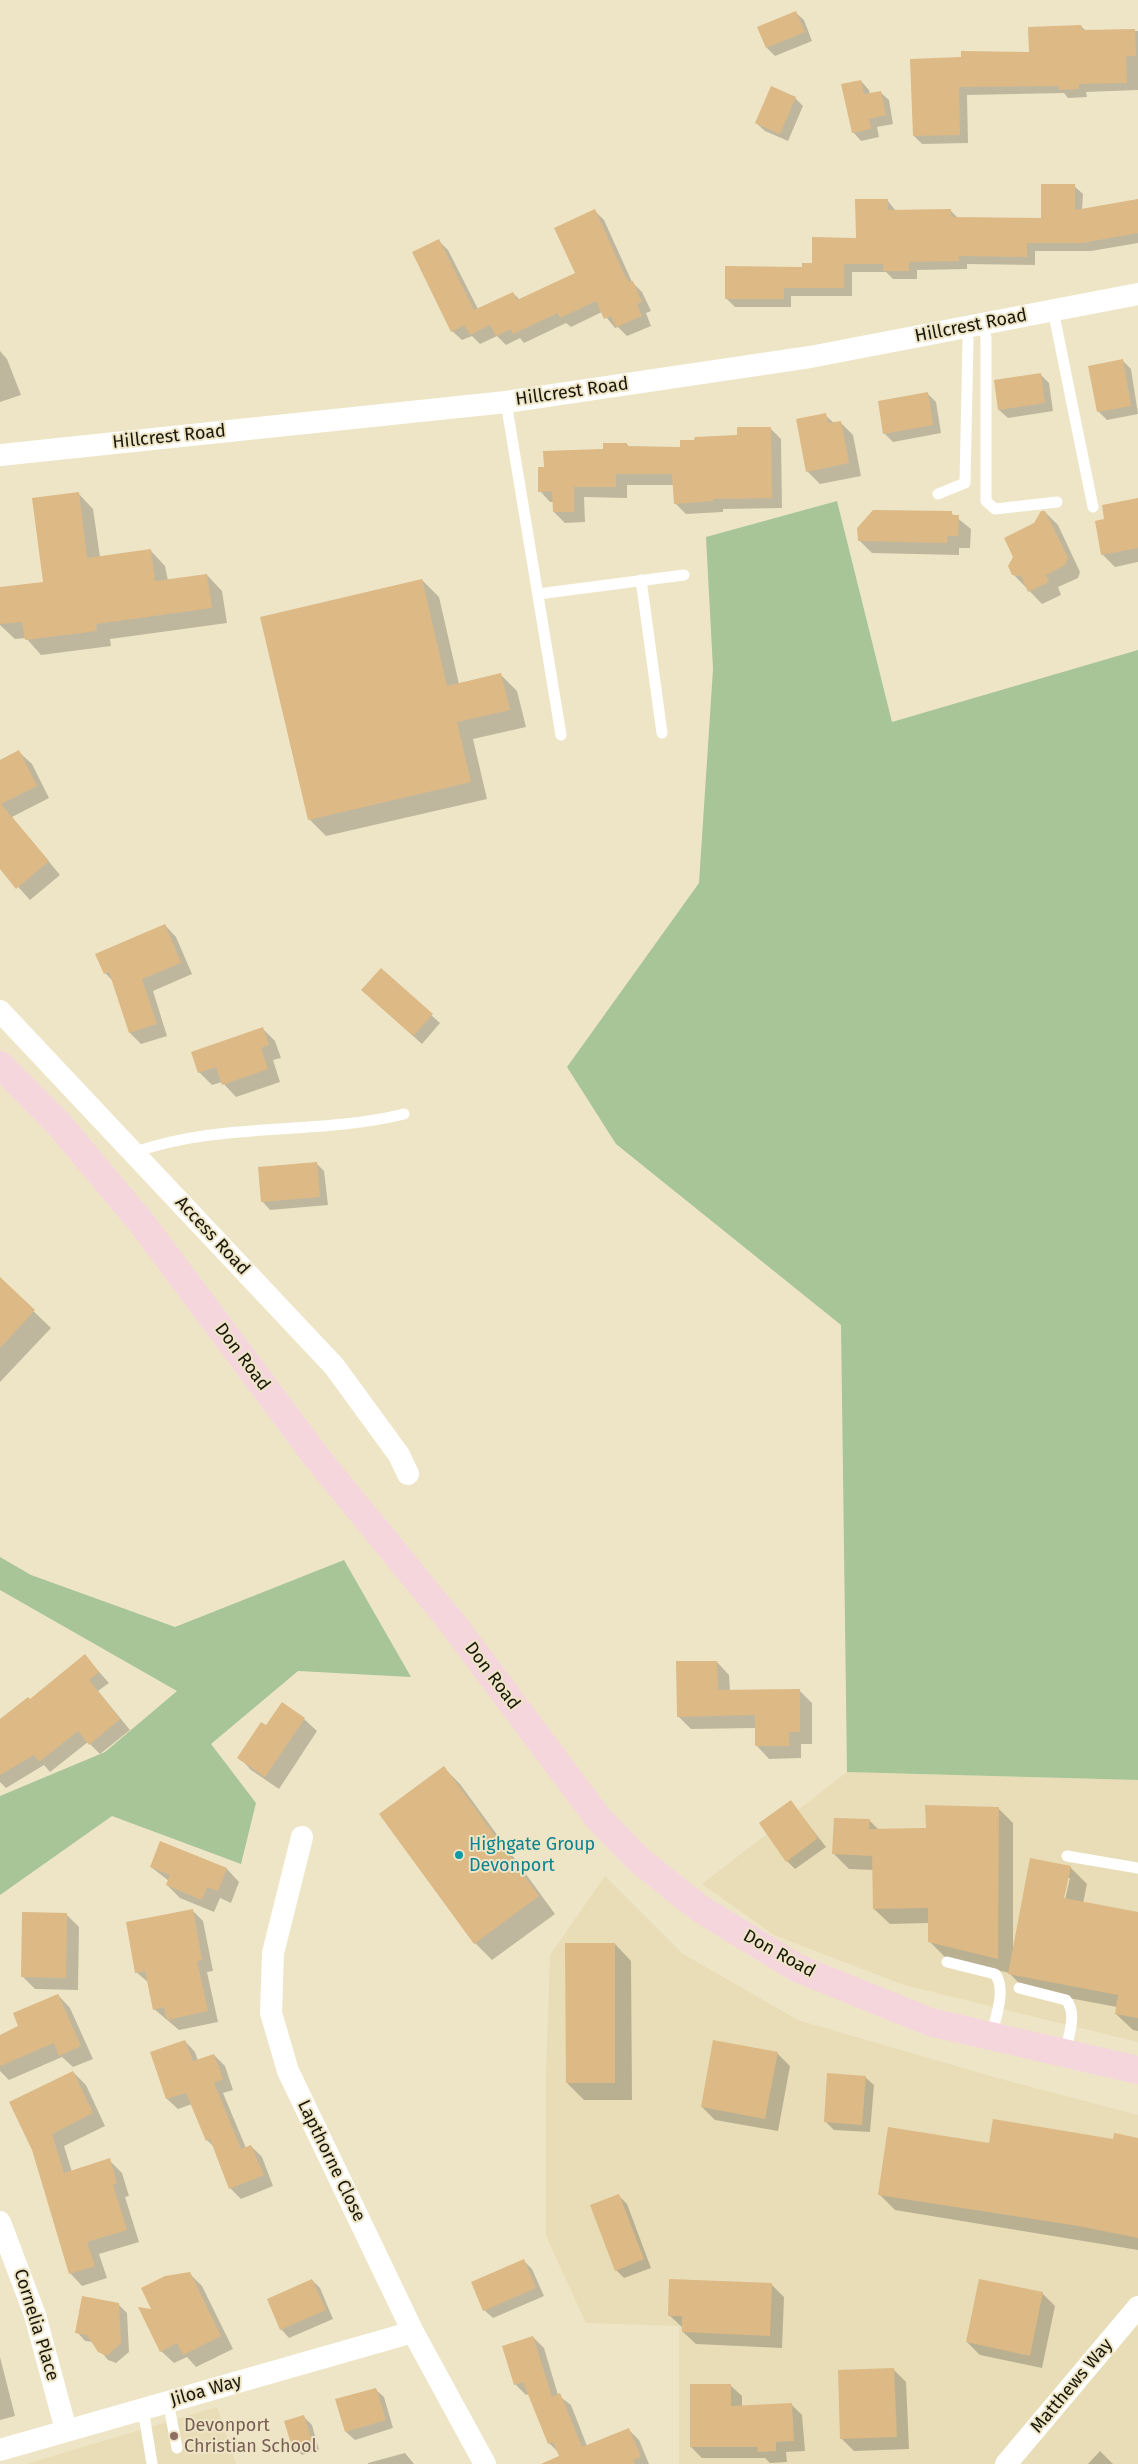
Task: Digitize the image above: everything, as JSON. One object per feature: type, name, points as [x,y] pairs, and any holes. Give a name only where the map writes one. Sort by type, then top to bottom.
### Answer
[{"type":"main road","name":"Don Road","points":[[0,1065],[58,1122],[141,1222],[318,1459],[453,1624],[598,1818],[639,1860],[699,1908],[797,1968],[930,2022],[1138,2070]]},
{"type":"street","name":"Hillcrest Road","points":[[0,454],[506,402],[810,357],[1138,294]]},
{"type":"street","name":"Access Road","points":[[0,1011],[334,1366],[399,1455],[408,1474]]},
{"type":"street","name":"Lapthorne Close","points":[[302,1837],[272,1953],[271,2013],[288,2071],[413,2332],[485,2464]]},
{"type":"street","name":"Cornelia Place","points":[[0,2222],[35,2315],[66,2430]]},
{"type":"street","name":"Matthews Way","points":[[1006,2464],[1138,2307]]},
{"type":"street","name":"Jiloa Way","points":[[0,2450],[413,2332]]},
{"type":"lane","points":[[1053,310],[1093,507]]},
{"type":"lane","points":[[938,494],[965,483],[968,340],[974,325],[986,338],[986,501],[995,508],[1057,502]]},
{"type":"lane","points":[[506,402],[561,735]]},
{"type":"lane","points":[[538,594],[684,575]]},
{"type":"lane","points":[[641,580],[662,733]]},
{"type":"lane","points":[[133,1153],[183,1137],[339,1126],[404,1114]]},
{"type":"lane","points":[[1067,1856],[1138,1868]]},
{"type":"lane","points":[[947,1962],[995,1974],[1000,1980],[1001,1988],[991,2037]]},
{"type":"lane","points":[[1019,1988],[1066,2000],[1071,2006],[1072,2014],[1065,2054]]},
{"type":"lane","points":[[168,2402],[177,2448]]},
{"type":"lane","points":[[143,2408],[152,2464]]},
{"type":"shaded area","points":[[847,1772],[1138,1780],[1138,2042],[904,1985],[774,1935],[702,1884]]},
{"type":"shaded area","points":[[605,1876],[683,1954],[798,2020],[997,2078],[1138,2115],[1138,2464],[679,2464],[679,2326],[586,2323],[546,2236],[546,2077],[550,1955]]},
{"type":"shaded area","name":"Devonport Christian School","points":[[217,2407],[236,2464],[26,2464]]},
{"type":"green space","points":[[837,501],[892,722],[1138,650],[1138,1780],[847,1772],[841,1325],[616,1144],[567,1067],[699,883],[713,669],[706,537]]},
{"type":"green space","points":[[0,1557],[31,1575],[175,1627],[344,1560],[411,1677],[298,1671],[211,1744],[256,1803],[241,1864],[112,1816],[0,1895],[0,1796],[105,1752],[177,1691],[0,1590]]},
{"type":"building","points":[[796,11],[805,32],[766,48],[757,27]]},
{"type":"building","points":[[1081,25],[1082,30],[1135,29],[1136,56],[1126,56],[1127,83],[1079,84],[1079,89],[1059,90],[1058,86],[959,87],[960,135],[913,136],[910,59],[961,57],[961,51],[1029,52],[1028,27]]},
{"type":"building","points":[[861,80],[864,94],[881,91],[886,115],[869,119],[871,129],[852,133],[841,84]]},
{"type":"building","points":[[771,86],[796,97],[780,134],[755,123]]},
{"type":"building","points":[[1041,184],[1075,184],[1075,210],[1138,199],[1138,233],[1082,243],[1027,243],[1027,257],[959,256],[959,261],[909,262],[909,271],[883,271],[883,264],[844,264],[844,288],[784,288],[784,299],[725,299],[725,266],[802,267],[802,263],[812,263],[812,237],[856,238],[855,199],[888,199],[888,210],[951,209],[951,217],[1041,218]]},
{"type":"building","points":[[595,209],[623,272],[629,282],[633,281],[642,302],[637,304],[642,316],[616,327],[611,316],[604,319],[596,301],[560,318],[558,313],[513,334],[511,329],[496,336],[490,325],[470,335],[464,325],[451,332],[412,252],[439,239],[474,310],[513,292],[517,300],[575,273],[554,228]]},
{"type":"building","points":[[1123,359],[1131,406],[1097,412],[1088,366]]},
{"type":"building","points":[[1041,373],[1045,403],[998,410],[994,380]]},
{"type":"building","points":[[928,392],[933,425],[883,434],[878,401]]},
{"type":"building","points":[[826,413],[828,423],[841,421],[849,463],[806,472],[796,419]]},
{"type":"building","points":[[737,427],[771,427],[772,498],[713,499],[713,501],[674,504],[672,474],[616,474],[616,487],[574,487],[574,512],[553,512],[552,491],[538,492],[538,467],[544,467],[543,451],[603,449],[603,443],[627,443],[627,446],[680,447],[680,440],[694,440],[695,437],[737,435]]},
{"type":"building","points":[[79,492],[87,558],[151,549],[155,581],[207,574],[212,608],[96,624],[97,631],[25,640],[22,622],[0,624],[0,587],[43,582],[32,498]]},
{"type":"building","points":[[1138,498],[1138,548],[1101,555],[1095,521],[1104,519],[1102,505]]},
{"type":"building","points":[[873,510],[952,511],[952,515],[959,515],[958,536],[947,536],[947,543],[858,541],[857,528]]},
{"type":"building","points":[[1041,511],[1045,511],[1068,558],[1065,565],[1046,575],[1049,582],[1028,592],[1021,576],[1012,575],[1008,566],[1013,557],[1004,538],[1034,523]]},
{"type":"building","points":[[422,579],[447,686],[501,673],[510,710],[457,722],[471,782],[308,820],[260,617]]},
{"type":"building","points":[[19,750],[37,786],[1,804],[49,861],[16,889],[0,869],[0,760]]},
{"type":"building","points":[[165,924],[181,963],[142,979],[157,1024],[129,1033],[109,972],[104,974],[95,954]]},
{"type":"building","points":[[381,968],[433,1014],[413,1036],[361,990]]},
{"type":"building","points":[[263,1027],[269,1045],[261,1048],[268,1069],[222,1085],[216,1067],[198,1073],[191,1052]]},
{"type":"building","points":[[317,1162],[320,1197],[261,1202],[258,1167]]},
{"type":"building","points":[[0,1277],[35,1310],[0,1348]]},
{"type":"building","points":[[85,1654],[99,1672],[89,1680],[120,1719],[89,1745],[78,1731],[39,1762],[34,1755],[0,1775],[0,1719],[28,1697],[30,1699]]},
{"type":"building","points":[[676,1661],[717,1661],[718,1690],[800,1689],[800,1732],[789,1732],[789,1746],[755,1746],[755,1715],[677,1717]]},
{"type":"building","points":[[282,1702],[305,1718],[265,1777],[237,1758],[261,1722],[266,1725]]},
{"type":"building","name":"Highgate Group Devonport","points":[[444,1766],[539,1896],[474,1944],[379,1814]]},
{"type":"building","points":[[791,1800],[818,1838],[786,1862],[759,1823]]},
{"type":"building","points":[[925,1805],[999,1807],[998,1959],[928,1942],[928,1908],[873,1909],[872,1856],[832,1854],[834,1818],[870,1819],[869,1829],[926,1828]]},
{"type":"building","points":[[160,1841],[227,1868],[218,1891],[207,1887],[202,1900],[166,1885],[170,1875],[150,1867]]},
{"type":"building","points":[[1030,1858],[1071,1866],[1064,1898],[1138,1912],[1138,2018],[1115,2014],[1118,1995],[1008,1974]]},
{"type":"building","points":[[193,1909],[202,1960],[197,1961],[208,2011],[167,2020],[164,2007],[153,2010],[145,1971],[135,1973],[126,1922]]},
{"type":"building","points":[[22,1912],[67,1913],[66,1978],[21,1977]]},
{"type":"building","points":[[565,1943],[615,1943],[615,2083],[566,2083]]},
{"type":"building","points":[[58,1994],[81,2046],[59,2056],[54,2043],[0,2066],[0,2035],[18,2026],[13,2013]]},
{"type":"building","points":[[185,2040],[193,2061],[214,2054],[223,2079],[214,2083],[241,2149],[251,2145],[264,2175],[229,2189],[210,2139],[206,2141],[186,2093],[166,2099],[150,2052]]},
{"type":"building","points":[[713,2040],[778,2052],[765,2119],[701,2107]]},
{"type":"building","points":[[73,2071],[93,2113],[52,2134],[64,2173],[110,2158],[117,2183],[113,2185],[127,2230],[87,2242],[95,2266],[69,2274],[32,2150],[9,2102]]},
{"type":"building","points":[[827,2073],[866,2076],[862,2125],[824,2122]]},
{"type":"building","points":[[993,2119],[1113,2139],[1114,2133],[1138,2138],[1138,2238],[1078,2226],[878,2195],[888,2127],[989,2143]]},
{"type":"building","points":[[619,2194],[644,2259],[615,2271],[590,2205]]},
{"type":"building","points":[[524,2259],[536,2288],[483,2311],[471,2282]]},
{"type":"building","points":[[190,2272],[221,2336],[183,2355],[177,2343],[160,2352],[138,2307],[151,2309],[141,2288],[165,2276]]},
{"type":"building","points":[[312,2279],[326,2310],[280,2330],[267,2299]]},
{"type":"building","points":[[669,2279],[772,2283],[770,2336],[682,2332],[682,2316],[668,2316]]},
{"type":"building","points":[[979,2279],[1043,2292],[1030,2356],[966,2342]]},
{"type":"building","points":[[82,2296],[119,2303],[121,2343],[107,2356],[98,2352],[87,2335],[75,2333]]},
{"type":"building","points":[[533,2336],[552,2397],[560,2393],[582,2447],[629,2428],[641,2457],[633,2460],[635,2464],[541,2464],[559,2456],[553,2442],[548,2444],[523,2382],[514,2385],[502,2346]]},
{"type":"building","points":[[894,2368],[897,2437],[840,2439],[838,2370]]},
{"type":"building","points":[[690,2384],[731,2384],[731,2406],[792,2403],[794,2441],[776,2442],[776,2451],[758,2452],[757,2447],[690,2447]]},
{"type":"building","points":[[376,2388],[386,2420],[345,2432],[335,2399]]},
{"type":"building","points":[[304,2415],[312,2441],[292,2447],[284,2421]]},
{"type":"place","name":"Highgate Group Devonport","points":[[459,1855]]},
{"type":"place","name":"Devonport Christian School","points":[[174,2436]]}]
